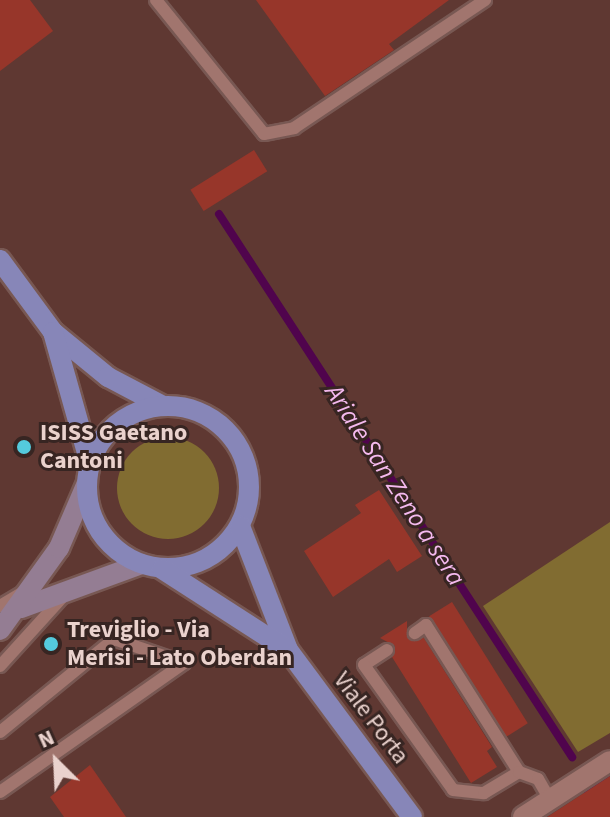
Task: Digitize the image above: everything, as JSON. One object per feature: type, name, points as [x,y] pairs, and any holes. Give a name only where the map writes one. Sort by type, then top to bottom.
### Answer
[{"type":"main road","points":[[0,260],[53,332],[108,377],[163,406],[210,417],[243,454],[250,478],[240,526],[208,559],[162,569]]},
{"type":"main road","points":[[53,332],[106,540],[141,564],[162,569],[288,650]]},
{"type":"main road","points":[[0,630],[21,608],[35,585],[88,474],[117,424],[163,406]]},
{"type":"main road","points":[[240,526],[288,650]]},
{"type":"main road","points":[[21,608],[67,587],[141,564]]},
{"type":"main road","name":"Viale Porta","points":[[288,650],[412,817]]},
{"type":"street","points":[[523,817],[610,761]]},
{"type":"lane","points":[[156,0],[264,134],[294,128],[485,0]]},
{"type":"lane","points":[[0,606],[35,585]]},
{"type":"lane","points":[[0,666],[67,587]]},
{"type":"lane","points":[[415,633],[426,625],[519,772],[538,779],[550,800]]},
{"type":"lane","points":[[0,732],[114,639],[184,663],[0,792]]},
{"type":"lane","points":[[387,650],[364,665],[453,790],[484,793],[519,772]]},
{"type":"shaded area","points":[[168,437],[187,441],[204,452],[215,469],[219,488],[215,507],[204,524],[187,535],[168,539],[149,535],[132,524],[121,507],[117,488],[121,469],[132,452],[149,441]]},
{"type":"shaded area","points":[[610,522],[610,733],[578,752],[483,606]]},
{"type":"building","points":[[0,0],[30,0],[53,31],[0,71]]},
{"type":"building","points":[[256,0],[449,0],[389,44],[394,50],[325,96]]},
{"type":"building","points":[[254,150],[267,171],[204,211],[190,190]]},
{"type":"building","points":[[379,490],[422,556],[397,572],[389,559],[333,597],[304,551],[361,513],[355,505]]},
{"type":"building","points":[[452,602],[528,723],[505,738],[429,616]]},
{"type":"building","points":[[407,621],[407,638],[424,638],[492,747],[487,751],[497,767],[471,783],[392,657],[395,646],[380,638]]},
{"type":"building","points":[[90,765],[126,817],[64,817],[50,797]]},
{"type":"building","points":[[610,776],[610,817],[547,817]]},
{"type":"waterway","name":"Ariale San Zeno a sera","points":[[219,214],[572,757]]},
{"type":"waterway","name":"Ariale San Zeno a sera","points":[[587,790],[610,773]]},
{"type":"place","name":"ISISS Gaetano Cantoni","points":[[24,447]]},
{"type":"place","name":"Treviglio - Via Merisi - Lato Oberdan","points":[[51,644]]}]
